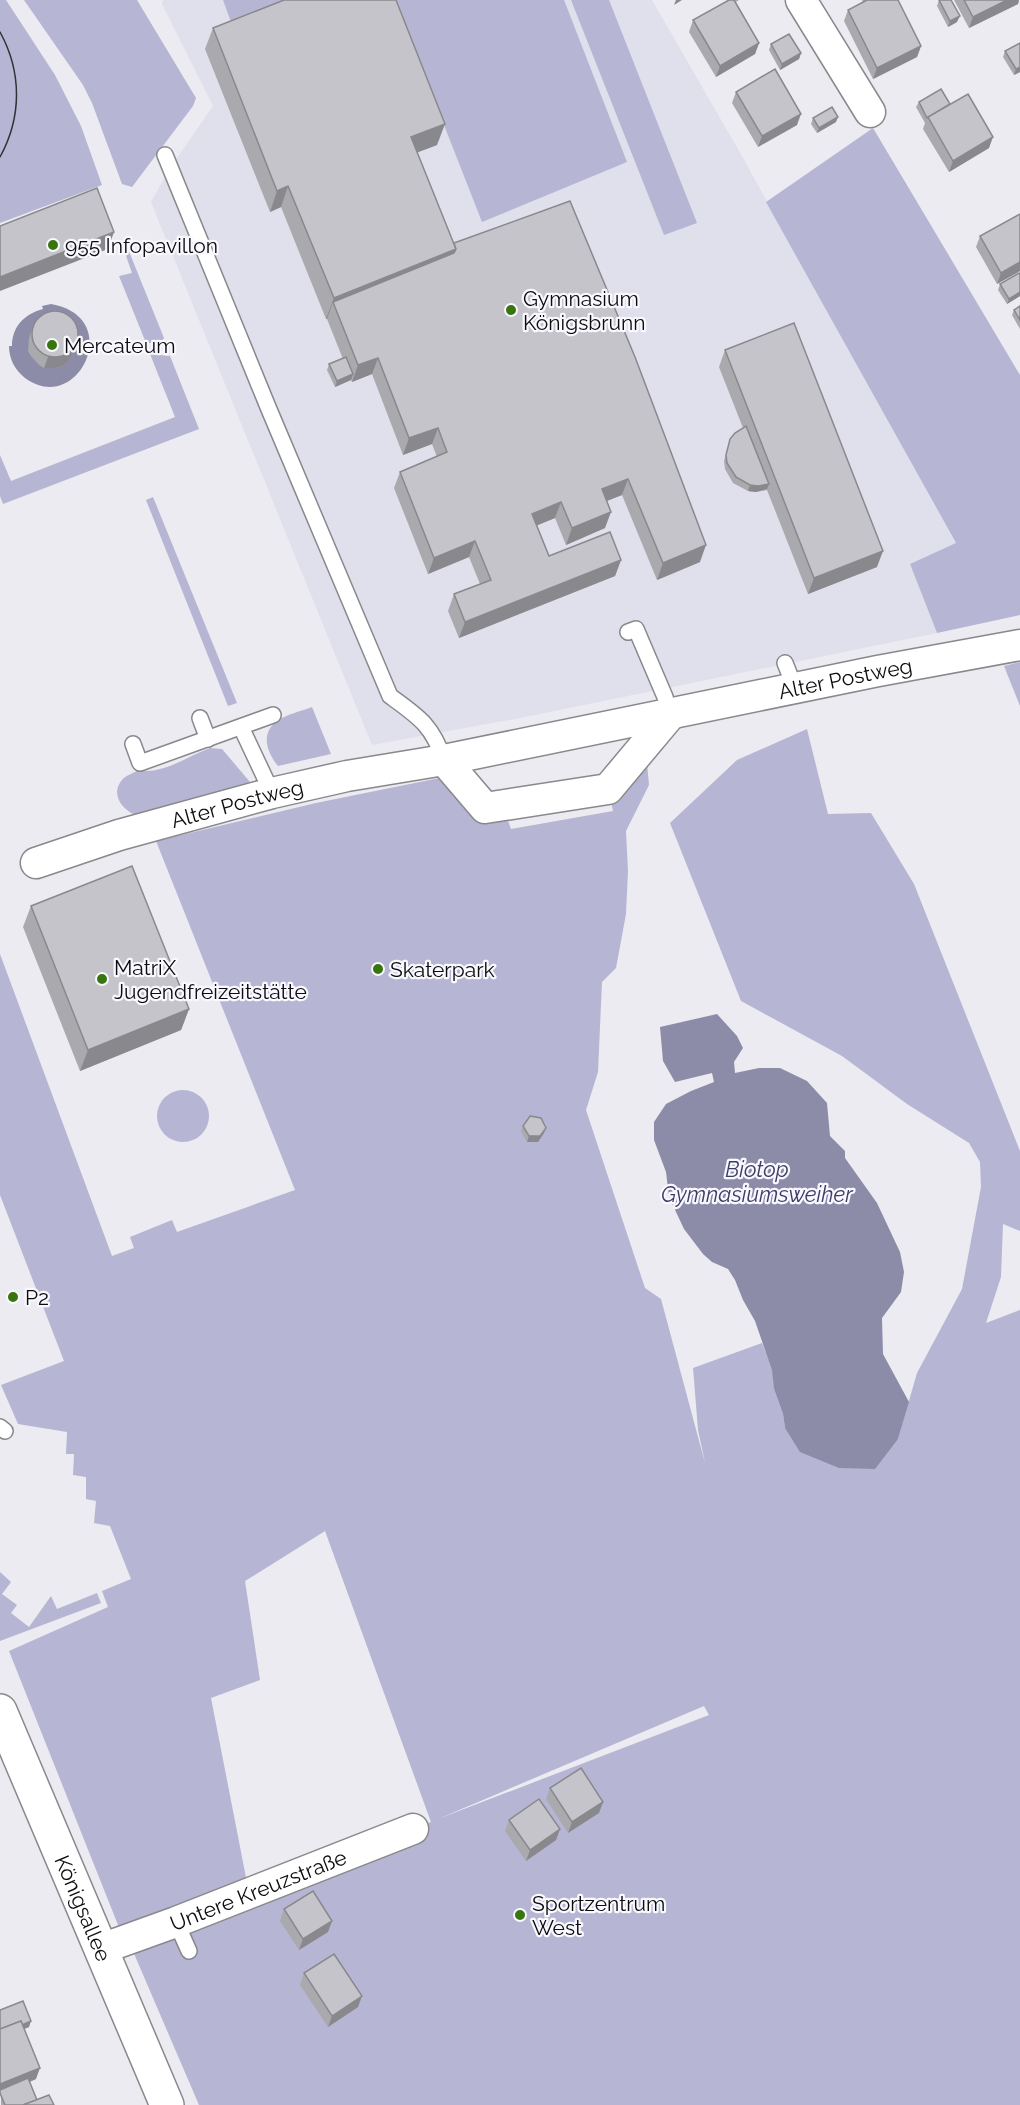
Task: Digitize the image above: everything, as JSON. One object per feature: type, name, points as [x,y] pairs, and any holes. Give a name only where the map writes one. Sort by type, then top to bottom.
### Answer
[{"type":"street","points":[[806,2],[870,112]]},
{"type":"street","name":"Alter Postweg","points":[[36,863],[119,835],[272,793],[347,776],[444,760],[670,715],[790,676],[1020,645]]},
{"type":"street","points":[[444,760],[485,807],[608,789],[670,715]]},
{"type":"street","name":"Königsallee","points":[[0,1711],[167,2105]]},
{"type":"street","name":"Untere Kreuzstraße","points":[[101,1949],[413,1829]]},
{"type":"lane","points":[[165,155],[267,407],[390,696],[423,720],[437,740],[444,760]]},
{"type":"lane","points":[[628,632],[636,629],[665,697],[670,715]]},
{"type":"lane","points":[[133,744],[140,763],[273,716]]},
{"type":"lane","points":[[200,718],[208,739]]},
{"type":"lane","points":[[241,727],[272,793]]},
{"type":"lane","points":[[176,1922],[189,1951]]},
{"type":"shaded area","points":[[0,0],[6,0],[55,75],[81,126],[102,185],[0,223]]},
{"type":"shaded area","points":[[24,0],[137,0],[196,98],[193,106],[132,187],[122,184],[83,85]]},
{"type":"shaded area","name":"Gymnasium Königsbrunn","points":[[163,0],[652,0],[743,158],[956,544],[910,564],[937,633],[520,718],[372,745],[151,202],[170,168],[213,106],[162,4]]},
{"type":"shaded area","points":[[223,0],[288,0],[231,22]]},
{"type":"shaded area","points":[[395,0],[564,0],[627,162],[482,222]]},
{"type":"shaded area","points":[[571,0],[609,0],[697,223],[664,235]]},
{"type":"shaded area","points":[[873,128],[1020,375],[1020,615],[937,633],[910,564],[956,543],[766,202]]},
{"type":"shaded area","points":[[128,249],[164,338],[161,343],[146,343],[119,276],[132,273],[124,250]]},
{"type":"shaded area","points":[[150,354],[170,356],[199,429],[3,504],[0,496],[0,455],[11,481],[175,417]]},
{"type":"shaded area","points":[[153,497],[237,703],[228,706],[146,500]]},
{"type":"shaded area","points":[[1020,662],[1020,706],[1004,666]]},
{"type":"shaded area","points":[[312,707],[331,754],[278,766],[268,749],[268,731],[277,721]]},
{"type":"shaded area","points":[[807,729],[828,814],[871,813],[914,884],[1020,1151],[1020,1231],[1003,1224],[1001,1277],[986,1323],[1020,1310],[1020,2105],[199,2105],[132,1949],[124,1940],[9,1651],[108,1607],[102,1591],[131,1579],[110,1526],[94,1523],[96,1501],[86,1499],[86,1477],[73,1475],[74,1454],[66,1454],[67,1432],[18,1424],[1,1385],[64,1361],[0,1195],[0,954],[112,1256],[134,1248],[130,1237],[172,1220],[177,1232],[295,1190],[156,841],[316,803],[474,771],[489,820],[504,809],[511,829],[613,811],[608,789],[647,763],[649,785],[626,831],[628,871],[626,914],[616,968],[602,982],[598,1072],[586,1110],[645,1288],[661,1299],[705,1463],[698,1430],[693,1368],[762,1343],[773,1370],[774,1389],[783,1414],[785,1428],[898,1439],[917,1373],[962,1289],[981,1187],[980,1162],[969,1143],[907,1104],[842,1056],[741,1001],[670,823],[737,760]],"holes":[[[325,1531],[431,1822],[249,1893],[211,1698],[260,1680],[245,1581]],[[704,1706],[709,1715],[438,1819]]]},
{"type":"shaded area","points":[[210,748],[222,749],[250,782],[238,791],[135,815],[119,801],[117,791],[122,780],[127,776],[139,770],[157,770],[175,764]]},
{"type":"shaded area","points":[[178,1090],[188,1090],[202,1097],[209,1116],[202,1135],[188,1142],[178,1142],[168,1138],[161,1131],[157,1121],[157,1111],[161,1101],[168,1094]]},
{"type":"shaded area","points":[[0,1572],[11,1582],[2,1594],[17,1605],[11,1613],[29,1627],[51,1596],[57,1609],[97,1593],[101,1603],[0,1641]]},
{"type":"water","points":[[51,304],[74,313],[86,327],[90,343],[86,360],[76,375],[62,385],[44,387],[25,378],[18,371],[11,360],[9,346],[12,346],[14,333],[20,322],[30,314],[43,309],[42,306]]},
{"type":"water","name":"Biotop Gymnasiumsweiher","points":[[717,1014],[737,1036],[743,1048],[734,1062],[735,1073],[759,1068],[780,1068],[807,1081],[827,1103],[830,1136],[845,1151],[845,1158],[877,1203],[900,1252],[904,1272],[901,1292],[882,1318],[883,1354],[909,1402],[898,1439],[875,1469],[839,1468],[800,1452],[785,1428],[783,1414],[774,1389],[772,1370],[755,1321],[735,1280],[728,1269],[712,1262],[703,1254],[684,1229],[669,1197],[666,1172],[654,1140],[654,1122],[666,1104],[714,1082],[712,1073],[675,1082],[663,1061],[660,1027]]},
{"type":"building","points":[[284,0],[396,0],[445,124],[411,137],[456,249],[334,298],[288,186],[277,191],[213,28]]},
{"type":"building","points":[[729,0],[734,0],[759,43],[720,66],[693,20]]},
{"type":"building","points":[[867,0],[898,0],[921,46],[877,68],[848,10]]},
{"type":"building","points":[[939,0],[951,0],[960,16],[950,21]]},
{"type":"building","points":[[964,0],[1007,0],[973,17]]},
{"type":"building","points":[[789,34],[801,53],[782,64],[771,44]]},
{"type":"building","points":[[1020,43],[1020,67],[1016,69],[1005,51]]},
{"type":"building","points":[[775,69],[801,114],[762,136],[736,92]]},
{"type":"building","points":[[941,89],[950,104],[927,118],[919,102]]},
{"type":"building","points":[[968,94],[993,137],[953,161],[928,117]]},
{"type":"building","points":[[832,107],[838,117],[819,128],[813,118]]},
{"type":"building","name":"955 Infopavillon","points":[[97,188],[114,232],[0,277],[0,226]]},
{"type":"building","points":[[570,201],[635,357],[706,545],[663,563],[628,479],[602,489],[611,512],[572,528],[561,502],[532,514],[549,556],[610,532],[621,560],[465,622],[454,594],[491,580],[475,541],[434,558],[400,472],[447,452],[438,428],[409,438],[378,358],[358,365],[333,302],[454,253],[456,249],[454,243]]},
{"type":"building","points":[[1020,214],[1020,262],[1001,273],[980,236]]},
{"type":"building","points":[[1019,273],[1020,292],[1009,299],[1000,284]]},
{"type":"building","points":[[1020,306],[1020,320],[1014,310]]},
{"type":"building","name":"Mercateum","points":[[55,311],[71,318],[78,334],[71,350],[55,357],[39,350],[32,334],[39,318]]},
{"type":"building","points":[[794,323],[883,551],[814,578],[725,350]]},
{"type":"building","points":[[346,357],[353,374],[337,381],[329,364]]},
{"type":"building","points":[[746,426],[769,484],[750,485],[736,477],[727,463],[726,455],[730,439]]},
{"type":"building","name":"MatriX Jugendfreizeitstätte","points":[[132,866],[189,1009],[88,1050],[31,906]]},
{"type":"building","points":[[530,1116],[541,1118],[546,1128],[540,1136],[529,1136],[523,1126]]},
{"type":"building","points":[[581,1768],[603,1802],[572,1822],[550,1788]]},
{"type":"building","points":[[539,1799],[560,1829],[530,1850],[509,1820]]},
{"type":"building","points":[[313,1891],[332,1921],[303,1939],[284,1909]]},
{"type":"building","points":[[334,1954],[362,1996],[332,2016],[304,1973]]},
{"type":"building","points":[[23,2001],[31,2021],[22,2025],[21,2021],[0,2029],[0,2010]]},
{"type":"building","points":[[21,2021],[40,2068],[0,2084],[0,2029]]},
{"type":"building","points":[[28,2078],[37,2100],[23,2105],[5,2105],[0,2090]]},
{"type":"building","points":[[49,2095],[54,2105],[23,2105]]},
{"type":"tram line","points":[[0,32],[12,63],[16,95],[12,126],[0,157]]},
{"type":"place","name":"955 Infopavillon","points":[[53,245]]},
{"type":"place","name":"Gymnasium Königsbrunn","points":[[511,310]]},
{"type":"place","name":"Mercateum","points":[[52,345]]},
{"type":"place","name":"Skaterpark","points":[[378,969]]},
{"type":"place","name":"MatriX Jugendfreizeitstätte","points":[[102,979]]},
{"type":"place","name":"P2","points":[[13,1297]]},
{"type":"place","name":"Sportzentrum West","points":[[520,1915]]}]
